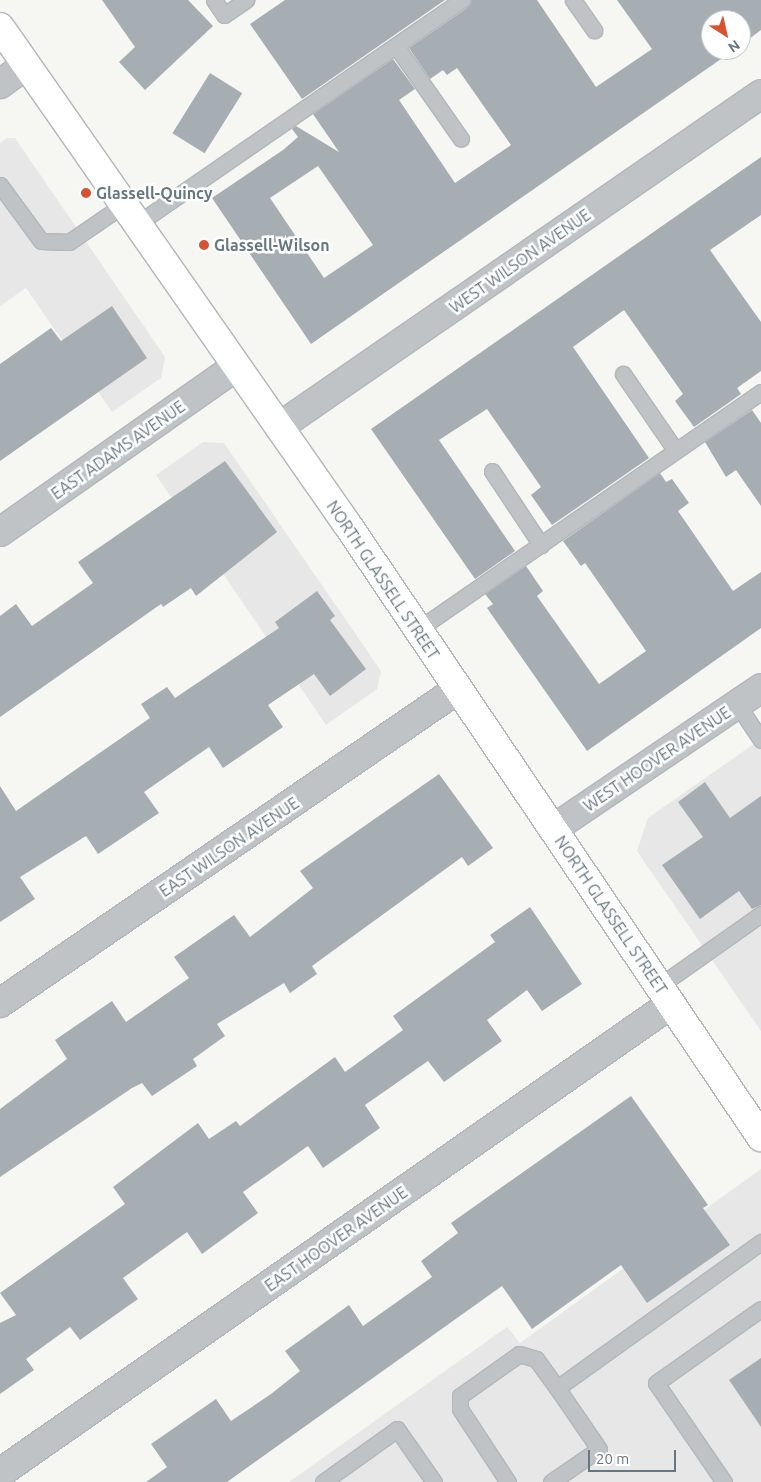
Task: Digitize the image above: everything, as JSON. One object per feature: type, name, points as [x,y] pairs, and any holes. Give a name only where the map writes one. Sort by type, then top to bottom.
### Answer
[{"type":"main road","name":"NORTH GLASSELL STREET","points":[[0,26],[279,427],[761,1136]]},
{"type":"street","points":[[0,84],[26,65]]},
{"type":"street","name":"WEST WILSON AVENUE","points":[[279,427],[761,94]]},
{"type":"street","name":"EAST ADAMS AVENUE","points":[[0,532],[236,367]]},
{"type":"street","name":"WEST HOOVER AVENUE","points":[[553,829],[761,688]]},
{"type":"street","name":"EAST WILSON AVENUE","points":[[0,1003],[458,689]]},
{"type":"street","name":"EAST HOOVER AVENUE","points":[[0,1473],[665,995]]},
{"type":"lane","points":[[214,0],[224,15],[246,0]]},
{"type":"lane","points":[[0,185],[41,241],[69,242],[130,214],[396,46],[462,0]]},
{"type":"lane","points":[[572,0],[594,30]]},
{"type":"lane","points":[[396,46],[461,139]]},
{"type":"lane","points":[[623,374],[676,450]]},
{"type":"lane","points":[[417,630],[761,392]]},
{"type":"lane","points":[[492,471],[541,545]]},
{"type":"lane","points":[[737,704],[761,740]]},
{"type":"lane","points":[[665,995],[761,914]]},
{"type":"lane","points":[[557,1388],[761,1242]]},
{"type":"lane","points":[[724,1482],[656,1383],[761,1309]]},
{"type":"lane","points":[[508,1482],[460,1409],[460,1396],[519,1354],[536,1359],[599,1449],[551,1482]]},
{"type":"lane","points":[[323,1482],[397,1429],[434,1482]]},
{"type":"shaded area","points":[[7,138],[15,138],[165,357],[161,378],[112,412],[26,288],[0,306],[0,143]]},
{"type":"shaded area","points":[[203,442],[224,443],[381,671],[377,689],[326,725],[156,475]]},
{"type":"shaded area","points":[[761,739],[761,1031],[637,851],[648,818]]},
{"type":"shaded area","points":[[761,1169],[761,1482],[289,1482],[507,1327],[520,1343]]},
{"type":"building","points":[[102,0],[188,0],[213,26],[145,90],[119,62],[135,47]]},
{"type":"building","points":[[285,0],[445,0],[302,99],[250,24]]},
{"type":"building","points":[[471,0],[537,0],[596,87],[652,49],[617,0],[761,0],[761,30],[751,38],[751,10],[701,10],[701,60],[720,60],[311,344],[212,198],[283,150],[298,137],[292,129],[296,126],[339,152],[313,114],[393,59],[415,89],[399,100],[455,183],[511,145],[457,68],[447,75],[443,70],[430,79],[409,48],[467,8]],"holes":[[[318,166],[373,245],[324,278],[270,198]]]},
{"type":"building","points":[[210,73],[242,93],[205,153],[172,133]]},
{"type":"building","points":[[761,157],[761,215],[710,250],[761,322],[761,371],[737,388],[741,394],[694,427],[675,401],[683,394],[624,310],[573,347],[649,458],[552,525],[531,495],[541,487],[487,409],[439,440],[515,551],[475,579],[371,429]]},
{"type":"building","points":[[112,306],[147,358],[0,461],[0,364],[51,328],[61,341]]},
{"type":"building","points":[[752,410],[761,423],[761,506],[736,470],[726,477],[705,442]]},
{"type":"building","points":[[225,461],[277,532],[196,596],[191,588],[163,607],[161,604],[0,717],[0,616],[16,604],[32,626],[93,583],[78,562]]},
{"type":"building","points":[[660,473],[666,482],[672,479],[689,503],[678,511],[733,591],[761,572],[761,628],[587,751],[487,608],[493,604],[485,594],[526,566],[543,591],[537,596],[599,684],[646,651],[585,563],[581,566],[563,541]]},
{"type":"building","points":[[317,591],[335,616],[330,620],[366,669],[330,696],[314,674],[268,705],[283,727],[223,768],[209,747],[144,792],[159,813],[98,854],[86,836],[20,877],[35,899],[0,922],[0,786],[16,811],[150,718],[141,704],[167,687],[175,698],[279,628],[275,622]]},
{"type":"building","points":[[439,774],[493,848],[468,866],[462,857],[312,966],[317,974],[290,993],[284,983],[217,1024],[225,1036],[193,1059],[197,1066],[152,1096],[142,1083],[132,1088],[0,1177],[0,1109],[67,1059],[55,1040],[112,1001],[126,1022],[189,978],[174,957],[234,915],[250,937],[313,888],[300,871]]},
{"type":"building","points":[[705,782],[730,818],[761,796],[761,905],[752,909],[739,891],[700,919],[662,865],[703,837],[678,802]]},
{"type":"building","points":[[530,907],[582,984],[542,1011],[527,990],[487,1020],[502,1041],[444,1082],[428,1061],[365,1105],[380,1128],[323,1168],[308,1146],[243,1192],[258,1213],[202,1254],[187,1232],[123,1278],[138,1299],[80,1340],[70,1327],[26,1359],[34,1370],[0,1394],[0,1323],[16,1315],[0,1293],[125,1204],[113,1187],[198,1123],[209,1139],[236,1121],[240,1126],[335,1057],[345,1072],[403,1030],[393,1016],[495,942],[490,935]]},
{"type":"building","points":[[631,1096],[708,1205],[703,1208],[730,1245],[647,1303],[621,1265],[532,1329],[502,1286],[227,1482],[146,1482],[167,1467],[151,1444],[216,1399],[231,1421],[271,1394],[300,1371],[285,1351],[349,1305],[363,1326],[432,1277],[421,1261],[458,1233],[451,1223]]},
{"type":"building","points":[[761,1358],[761,1427],[729,1380]]},
{"type":"place","name":"Glassell-Quincy","points":[[86,193]]},
{"type":"place","name":"Glassell-Wilson","points":[[204,245]]}]
